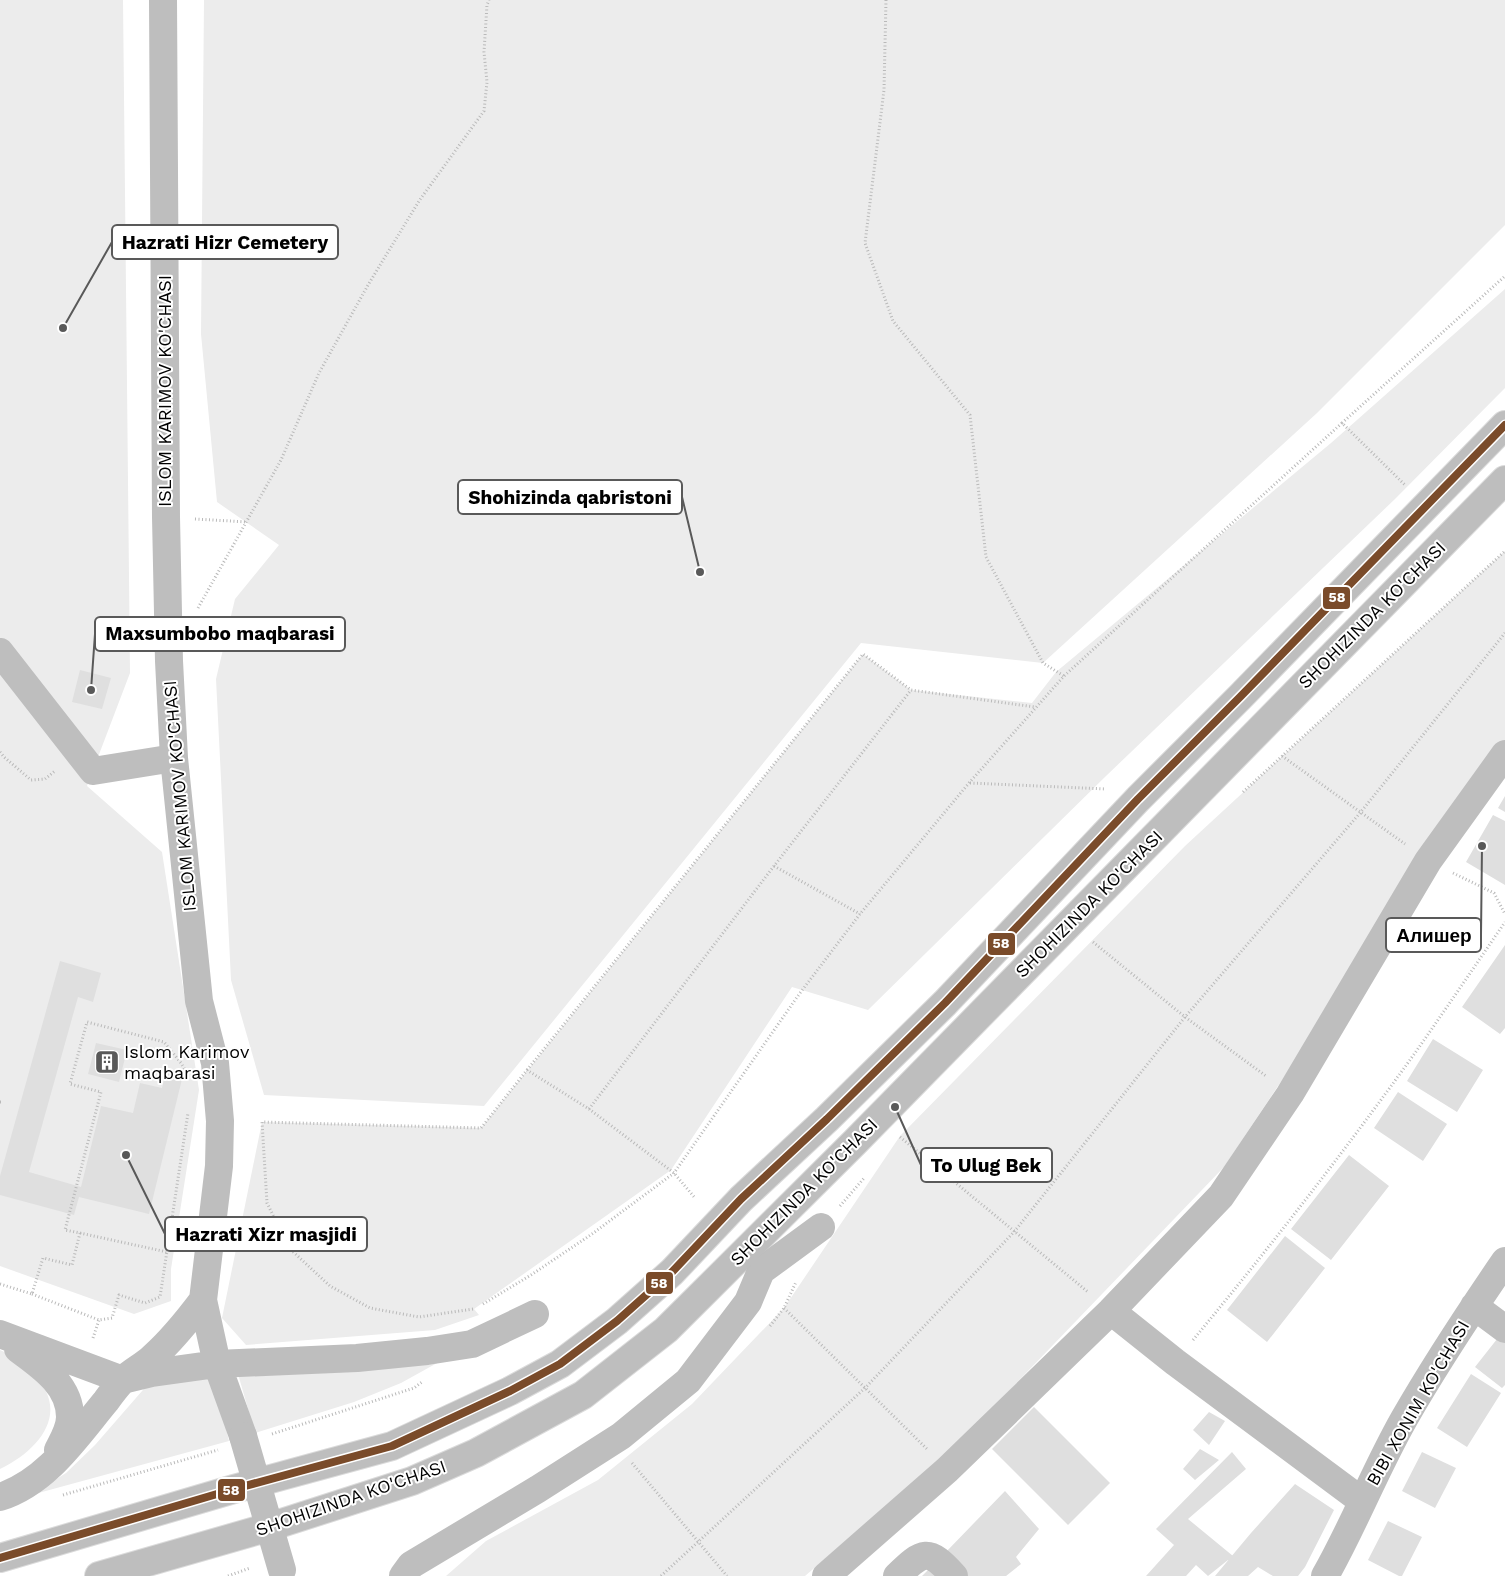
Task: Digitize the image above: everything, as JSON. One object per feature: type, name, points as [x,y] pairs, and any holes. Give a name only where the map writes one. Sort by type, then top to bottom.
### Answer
[{"type":"street","name":"ISLOM KARIMOV KO'CHASI","points":[[163,0],[164,412],[169,660],[174,758],[199,1001],[215,1063],[220,1121],[219,1166],[203,1300],[217,1364],[242,1436],[283,1573]]},
{"type":"street","name":"SHOHIZINDA KO'CHASI","points":[[0,1558],[234,1489],[392,1446],[458,1416],[560,1364],[617,1321],[672,1272],[741,1198],[827,1119],[945,1003],[1138,799],[1505,425]]},
{"type":"street","name":"SHOHIZINDA KO'CHASI","points":[[99,1576],[266,1528],[412,1482],[476,1454],[583,1395],[666,1330],[855,1142],[1505,480]]},
{"type":"street","points":[[0,652],[93,771],[174,758]]},
{"type":"street","points":[[826,1576],[948,1470],[1111,1311],[1221,1196],[1290,1094],[1428,861],[1505,754]]},
{"type":"street","points":[[403,1576],[411,1565],[538,1490],[621,1436],[688,1381],[748,1302],[761,1271],[821,1227]]},
{"type":"street","name":"BIBI XONIM KO'CHASI","points":[[1324,1576],[1335,1558],[1404,1419],[1474,1306],[1505,1261]]},
{"type":"street","points":[[0,1496],[10,1493],[34,1480],[50,1466],[70,1445],[123,1380],[152,1358],[189,1319],[203,1300]]},
{"type":"street","points":[[1474,1306],[1505,1329]]},
{"type":"street","points":[[1111,1311],[1175,1362],[1362,1501]]},
{"type":"street","points":[[0,1335],[123,1380],[152,1373],[217,1364],[357,1358],[436,1350],[472,1344],[535,1314]]},
{"type":"street","points":[[0,1335],[53,1377],[67,1401],[70,1418],[66,1434],[50,1466]]},
{"type":"street","points":[[897,1576],[916,1557],[930,1556],[941,1562],[954,1576]]},
{"type":"path","points":[[198,608],[281,460],[319,373],[368,286],[419,201],[484,111],[487,82],[484,52],[487,5],[489,0]]},
{"type":"path","points":[[886,0],[884,90],[865,243],[893,322],[970,415],[986,557],[1043,663],[1064,676]]},
{"type":"path","points":[[482,1304],[531,1275],[584,1239],[674,1173],[800,993],[860,914],[969,783],[1064,676],[1505,276]]},
{"type":"path","points":[[1342,423],[1408,488]]},
{"type":"path","points":[[166,517],[247,522]]},
{"type":"path","points":[[1240,794],[1505,551]]},
{"type":"path","points":[[661,1576],[866,1387],[1014,1232],[1185,1017],[1360,813],[1505,633]]},
{"type":"path","points":[[474,1309],[419,1316],[370,1308],[330,1286],[289,1248],[267,1202],[262,1122],[481,1128],[863,654],[911,690],[1036,707]]},
{"type":"path","points":[[589,1109],[911,690]]},
{"type":"path","points":[[0,752],[30,780],[45,779],[78,752]]},
{"type":"path","points":[[1282,756],[1428,861],[1494,893],[1505,914]]},
{"type":"path","points":[[969,783],[1108,789]]},
{"type":"path","points":[[774,866],[860,914]]},
{"type":"path","points":[[1175,1362],[1254,1266],[1341,1154],[1415,1053],[1505,922]]},
{"type":"path","points":[[1093,941],[1185,1017],[1290,1094]]},
{"type":"path","points":[[167,1252],[65,1230],[101,1092],[70,1084],[87,1022],[164,1042],[181,1063]]},
{"type":"path","points":[[527,1070],[589,1109],[674,1173],[695,1198]]},
{"type":"path","points":[[0,1284],[32,1294],[99,1320],[112,1318],[119,1295],[145,1303],[160,1297],[190,1105]]},
{"type":"path","points":[[900,1136],[1111,1311]]},
{"type":"path","points":[[32,1294],[43,1258],[72,1265],[80,1233]]},
{"type":"path","points":[[784,1308],[948,1470]]},
{"type":"path","points":[[631,1462],[726,1576]]},
{"type":"shaded area","points":[[0,0],[123,0],[130,673],[87,786],[162,852],[199,1090],[171,1269],[171,1301],[134,1314],[0,1266]]},
{"type":"shaded area","points":[[204,0],[1505,0],[1505,225],[1317,413],[1043,663],[861,643],[484,1106],[264,1095],[231,980],[216,679],[235,599],[279,545],[217,502],[201,334]]},
{"type":"shaded area","points":[[1505,289],[1505,388],[1395,499],[1106,776],[868,1010],[792,987],[671,1170],[474,1309],[479,1315],[435,1330],[246,1345],[222,1318],[262,1122],[481,1128],[863,654],[911,690],[1032,703],[1056,672],[1331,443]]},
{"type":"shaded area","points":[[1505,551],[1505,754],[1428,861],[1224,1167],[957,1445],[805,1576],[446,1576],[486,1541],[598,1480],[692,1404],[784,1308],[900,1136],[1185,846]]},
{"type":"shaded area","points":[[0,1350],[25,1366],[44,1387],[50,1401],[50,1415],[46,1428],[28,1451],[0,1469]]},
{"type":"shaded area","points":[[448,1357],[401,1383],[354,1402],[255,1433],[238,1374]]},
{"type":"shaded area","points":[[213,1373],[229,1441],[31,1495],[66,1473],[95,1445],[149,1383]]},
{"type":"building","points":[[80,670],[111,678],[102,709],[72,702]]},
{"type":"building","points":[[1505,796],[1505,812],[1498,808]]},
{"type":"building","points":[[1493,815],[1505,821],[1505,885],[1466,862]]},
{"type":"building","points":[[1505,945],[1505,1028],[1500,1034],[1462,1007]]},
{"type":"building","points":[[60,961],[101,973],[93,1002],[78,997],[29,1172],[81,1187],[101,1106],[133,1113],[140,1083],[162,1088],[166,1071],[183,1075],[149,1214],[79,1197],[74,1215],[0,1195],[0,1176]]},
{"type":"building","points":[[1433,1039],[1483,1070],[1457,1112],[1407,1081]]},
{"type":"building","name":"Islom Karimov maqbarasi","points":[[96,1043],[127,1050],[119,1082],[88,1074]]},
{"type":"building","points":[[1398,1092],[1447,1124],[1423,1161],[1374,1128]]},
{"type":"building","points":[[1349,1155],[1389,1186],[1331,1260],[1291,1229]]},
{"type":"building","points":[[1285,1236],[1325,1268],[1267,1342],[1227,1310]]},
{"type":"building","points":[[1501,1334],[1505,1337],[1505,1385],[1502,1388],[1475,1367]]},
{"type":"building","points":[[1471,1374],[1501,1393],[1467,1447],[1437,1428]]},
{"type":"building","points":[[1034,1407],[1110,1483],[1068,1525],[992,1449]]},
{"type":"building","points":[[1209,1412],[1225,1421],[1209,1445],[1193,1430]]},
{"type":"building","points":[[1200,1449],[1219,1460],[1195,1480],[1183,1469]]},
{"type":"building","points":[[1232,1452],[1246,1469],[1188,1519],[1233,1556],[1208,1576],[1196,1565],[1186,1576],[1146,1576],[1174,1545],[1156,1529]]},
{"type":"building","points":[[1422,1452],[1456,1468],[1435,1508],[1402,1491]]},
{"type":"building","points":[[1295,1484],[1334,1510],[1305,1567],[1298,1576],[1273,1576],[1258,1567],[1248,1576],[1215,1576],[1251,1533]]},
{"type":"building","points":[[1005,1491],[1039,1529],[1016,1557],[1021,1564],[1006,1576],[965,1576],[945,1553]]},
{"type":"building","points":[[1388,1521],[1422,1537],[1402,1576],[1368,1560]]},
{"type":"building","points":[[933,1565],[946,1576],[922,1576]]},
{"type":"transit line","name":"58","points":[[0,1558],[234,1489],[392,1446],[510,1391],[560,1364],[617,1321],[672,1272],[741,1199],[827,1119],[945,1003],[1138,799],[1505,425]]},
{"type":"place","name":"Hazrati Hizr Cemetery","points":[[63,328]]},
{"type":"place","name":"Shohizinda qabristoni","points":[[700,572]]},
{"type":"place","name":"Maxsumbobo maqbarasi","points":[[91,690]]},
{"type":"place","name":"Алишер","points":[[1482,846]]},
{"type":"place","name":"Islom Karimov maqbarasi","points":[[107,1062]]},
{"type":"place","name":"To Ulug Bek","points":[[895,1107]]},
{"type":"place","name":"Hazrati Xizr masjidi","points":[[126,1155]]}]
